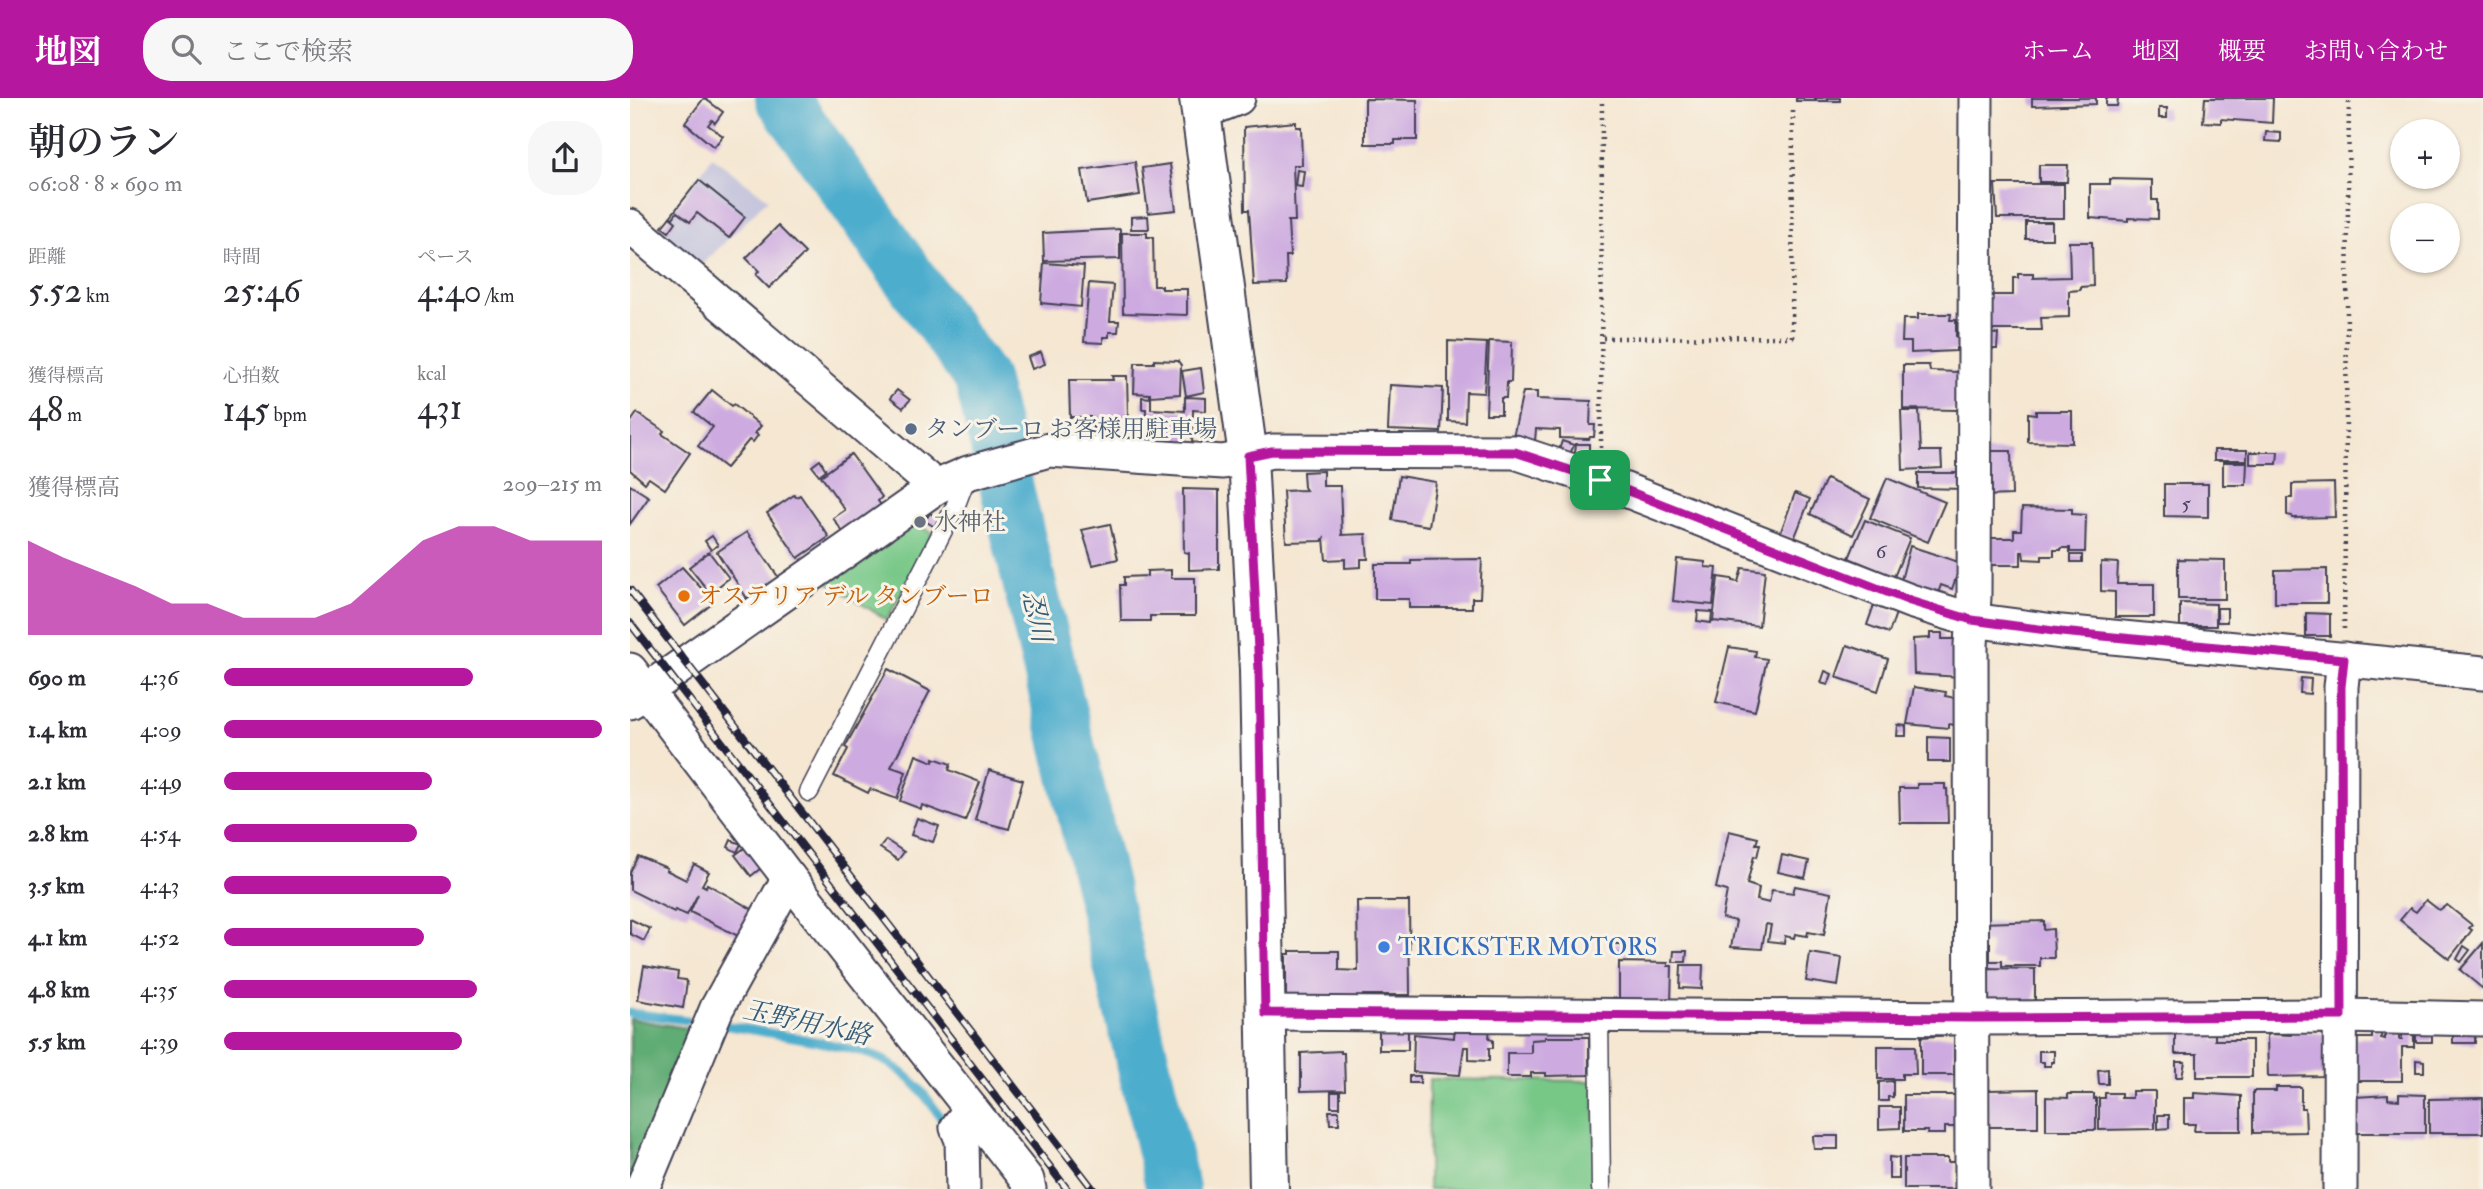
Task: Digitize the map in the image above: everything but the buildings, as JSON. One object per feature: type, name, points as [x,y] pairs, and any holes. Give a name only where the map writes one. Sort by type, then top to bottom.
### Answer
[{"type":"street","points":[[1238,98],[1199,106],[1248,456],[1259,670],[1269,1189]]},
{"type":"street","points":[[1972,1189],[1976,98]]},
{"type":"street","points":[[630,226],[936,487]]},
{"type":"street","points":[[1028,1189],[1027,1180],[635,687],[936,487],[968,473],[1049,450],[1223,462],[1272,451],[1515,452],[1600,480],[1910,601],[1972,620],[2073,633],[2483,673]]},
{"type":"street","points":[[2340,1189],[2341,687],[2344,659]]},
{"type":"street","points":[[642,1189],[717,1007],[789,878]]},
{"type":"street","points":[[1265,1013],[1973,1018],[2342,1016],[2483,1019]]},
{"type":"street","points":[[964,1189],[962,1140],[957,1128],[971,1109]]},
{"type":"lane","points":[[809,792],[956,507],[968,473]]},
{"type":"lane","points":[[1599,1015],[1601,1189]]},
{"type":"path","points":[[1600,480],[1603,338],[1602,98]]},
{"type":"path","points":[[2344,659],[2349,98]]},
{"type":"path","points":[[1603,338],[1792,337],[1793,108]]},
{"type":"shaded area","points":[[712,157],[768,199],[702,265],[660,230]]},
{"type":"green space","points":[[912,522],[933,533],[887,620],[827,582]]},
{"type":"green space","points":[[630,1019],[700,1030],[630,1189]]},
{"type":"green space","points":[[1429,1079],[1595,1081],[1595,1189],[1428,1189]]},
{"type":"waterway","name":"忍川","points":[[782,98],[981,379],[1173,1189]]},
{"type":"waterway","name":"玉野用水路","points":[[630,1013],[686,1020]]},
{"type":"waterway","name":"玉野用水路","points":[[723,1025],[824,1043],[874,1056],[898,1069],[912,1081],[941,1118]]},
{"type":"railway","points":[[630,590],[1093,1189]]},
{"type":"railway","points":[[630,623],[1067,1189]]},
{"type":"place","name":"タンブーロ お客様用駐車場","points":[[911,429]]},
{"type":"place","name":"水神社","points":[[920,522]]},
{"type":"place","name":"オステリア デル タンブーロ","points":[[684,596]]},
{"type":"place","name":"TRICKSTER MOTORS","points":[[1384,947]]},
{"type":"route","points":[[1272,451],[1515,452],[1600,480],[1910,601],[1972,620],[2061,632],[2344,659],[2341,687],[2342,1016],[1973,1018],[1265,1013],[1259,670],[1248,456],[1272,451]]}]
